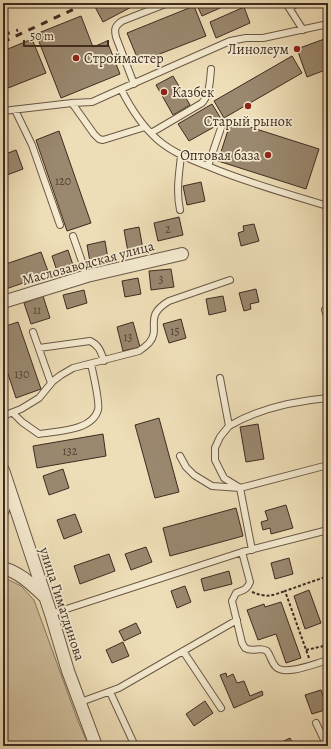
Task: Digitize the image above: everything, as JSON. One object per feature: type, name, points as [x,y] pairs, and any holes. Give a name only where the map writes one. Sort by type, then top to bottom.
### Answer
[{"type":"street","name":"Маслозаводская улица","points":[[3,302],[87,276],[182,254]]},
{"type":"street","name":"улица Гиматдинова","points":[[3,470],[7,486],[51,614],[78,703],[96,746]]},
{"type":"street","points":[[3,510],[7,486]]},
{"type":"street","points":[[3,568],[26,580],[44,597]]},
{"type":"lane","points":[[134,84],[116,37],[114,30],[116,25],[122,21],[168,3]]},
{"type":"lane","points":[[297,3],[288,6],[303,30]]},
{"type":"lane","points":[[3,111],[92,102],[222,43],[242,39],[263,38],[328,24]]},
{"type":"lane","points":[[150,133],[202,103],[208,92],[212,69]]},
{"type":"lane","points":[[121,89],[133,112],[150,133],[181,156],[257,185],[328,206]]},
{"type":"lane","points":[[72,103],[99,139],[103,140],[145,127]]},
{"type":"lane","points":[[14,110],[32,145],[60,225]]},
{"type":"lane","points":[[208,166],[221,128]]},
{"type":"lane","points":[[180,210],[177,196],[177,185],[181,156]]},
{"type":"lane","points":[[74,236],[87,276]]},
{"type":"lane","points":[[3,416],[21,410],[39,398],[51,383],[61,374],[73,368],[139,351],[152,339],[154,330],[153,318],[160,306],[168,301],[230,280]]},
{"type":"lane","points":[[325,310],[328,318]]},
{"type":"lane","points":[[33,332],[51,383]]},
{"type":"lane","points":[[39,348],[90,341],[96,343],[104,361]]},
{"type":"lane","points":[[13,412],[22,422],[39,434],[80,427],[87,424],[94,418],[99,408],[91,364]]},
{"type":"lane","points":[[220,378],[229,426]]},
{"type":"lane","points":[[252,550],[240,488],[224,478],[215,460],[215,448],[220,436],[229,426],[244,418],[265,410],[328,398]]},
{"type":"lane","points":[[180,456],[190,471],[203,482],[212,486],[240,488],[328,465]]},
{"type":"lane","points":[[51,614],[242,552],[328,530]]},
{"type":"lane","points":[[242,552],[250,582],[246,589],[236,593],[232,601],[245,648],[252,651],[264,649],[267,651],[271,661],[277,668],[285,671],[325,661]]},
{"type":"lane","points":[[78,703],[110,692],[237,620]]},
{"type":"lane","points":[[183,651],[221,708]]},
{"type":"lane","points":[[110,692],[135,746]]},
{"type":"lane","points":[[316,723],[327,746]]},
{"type":"path","points":[[246,589],[264,597],[269,597],[328,576]]},
{"type":"path","points":[[285,591],[311,665]]},
{"type":"path","points":[[306,650],[328,645]]},
{"type":"shaded area","points":[[3,577],[21,586],[34,600],[78,721],[89,746],[3,746]]},
{"type":"building","points":[[97,3],[139,3],[103,22],[94,5]]},
{"type":"building","points":[[196,3],[226,3],[227,5],[202,16]]},
{"type":"building","points":[[194,6],[206,36],[139,62],[127,33]]},
{"type":"building","points":[[244,7],[250,23],[216,38],[210,22]]},
{"type":"building","points":[[81,16],[93,47],[107,41],[120,74],[61,98],[36,34]]},
{"type":"building","points":[[327,38],[328,69],[307,77],[297,49]]},
{"type":"building","points":[[32,39],[46,73],[3,90],[3,51]]},
{"type":"building","points":[[292,56],[302,73],[224,118],[214,101]]},
{"type":"building","points":[[173,76],[190,105],[173,115],[156,85]]},
{"type":"building","points":[[212,104],[223,122],[189,141],[178,124]]},
{"type":"building","name":"Оптовая база","points":[[231,121],[319,149],[306,189],[218,161]]},
{"type":"building","points":[[59,131],[91,223],[67,231],[36,140]]},
{"type":"building","points":[[16,150],[23,169],[7,175],[3,163],[3,155]]},
{"type":"building","points":[[201,182],[205,201],[187,205],[183,186]]},
{"type":"building","points":[[179,217],[183,235],[158,241],[154,223]]},
{"type":"building","points":[[254,224],[259,241],[241,246],[238,233],[244,231],[243,226]]},
{"type":"building","points":[[139,227],[143,249],[128,252],[124,230]]},
{"type":"building","points":[[105,241],[108,259],[90,262],[87,245]]},
{"type":"building","points":[[68,250],[73,265],[57,271],[52,256]]},
{"type":"building","points":[[41,252],[49,274],[3,290],[3,265]]},
{"type":"building","points":[[171,269],[174,287],[151,290],[149,271]]},
{"type":"building","points":[[138,278],[141,294],[125,297],[122,281]]},
{"type":"building","points":[[256,289],[259,302],[250,304],[251,309],[244,311],[239,293]]},
{"type":"building","points":[[84,290],[87,303],[67,309],[63,295]]},
{"type":"building","points":[[43,296],[50,318],[31,324],[24,303]]},
{"type":"building","points":[[223,296],[226,311],[209,315],[206,299]]},
{"type":"building","points":[[181,319],[186,338],[169,343],[163,324]]},
{"type":"building","points":[[18,322],[41,389],[16,398],[3,359],[3,327]]},
{"type":"building","points":[[133,322],[140,347],[123,351],[117,327]]},
{"type":"building","points":[[159,418],[179,492],[155,498],[135,425]]},
{"type":"building","points":[[258,424],[264,459],[246,462],[240,427]]},
{"type":"building","points":[[103,434],[106,456],[37,468],[33,446]]},
{"type":"building","points":[[63,469],[69,488],[49,495],[43,476]]},
{"type":"building","points":[[286,505],[293,528],[271,534],[270,528],[263,530],[261,522],[268,520],[265,511]]},
{"type":"building","points":[[236,508],[243,536],[170,556],[163,528]]},
{"type":"building","points":[[75,514],[82,532],[64,539],[57,520]]},
{"type":"building","points":[[146,547],[152,562],[131,570],[125,554]]},
{"type":"building","points":[[109,554],[115,571],[80,584],[74,566]]},
{"type":"building","points":[[289,558],[293,574],[275,579],[271,563]]},
{"type":"building","points":[[229,571],[232,584],[204,591],[201,579]]},
{"type":"building","points":[[185,586],[191,602],[177,608],[171,591]]},
{"type":"building","points":[[309,590],[321,623],[305,629],[294,596]]},
{"type":"building","points":[[281,602],[301,658],[286,663],[276,634],[258,640],[247,610],[264,604],[265,607]]},
{"type":"building","points":[[136,623],[141,633],[124,641],[119,631]]},
{"type":"building","points":[[123,642],[129,656],[112,663],[106,650]]},
{"type":"building","points":[[226,673],[227,677],[233,674],[237,683],[244,681],[250,696],[262,691],[263,695],[234,708],[220,675]]},
{"type":"building","points":[[321,690],[328,709],[312,714],[305,695]]},
{"type":"building","points":[[205,701],[213,713],[194,726],[186,714]]},
{"type":"building","points":[[290,738],[294,746],[274,746]]},
{"type":"railway","points":[[3,42],[87,3]]},
{"type":"railway","points":[[3,35],[18,30]]},
{"type":"place","name":"Линолеум","points":[[297,49]]},
{"type":"place","name":"Строймастер","points":[[76,58]]},
{"type":"place","name":"Казбек","points":[[164,92]]},
{"type":"place","name":"Старый рынок","points":[[248,106]]},
{"type":"place","name":"Оптовая база","points":[[268,155]]}]
